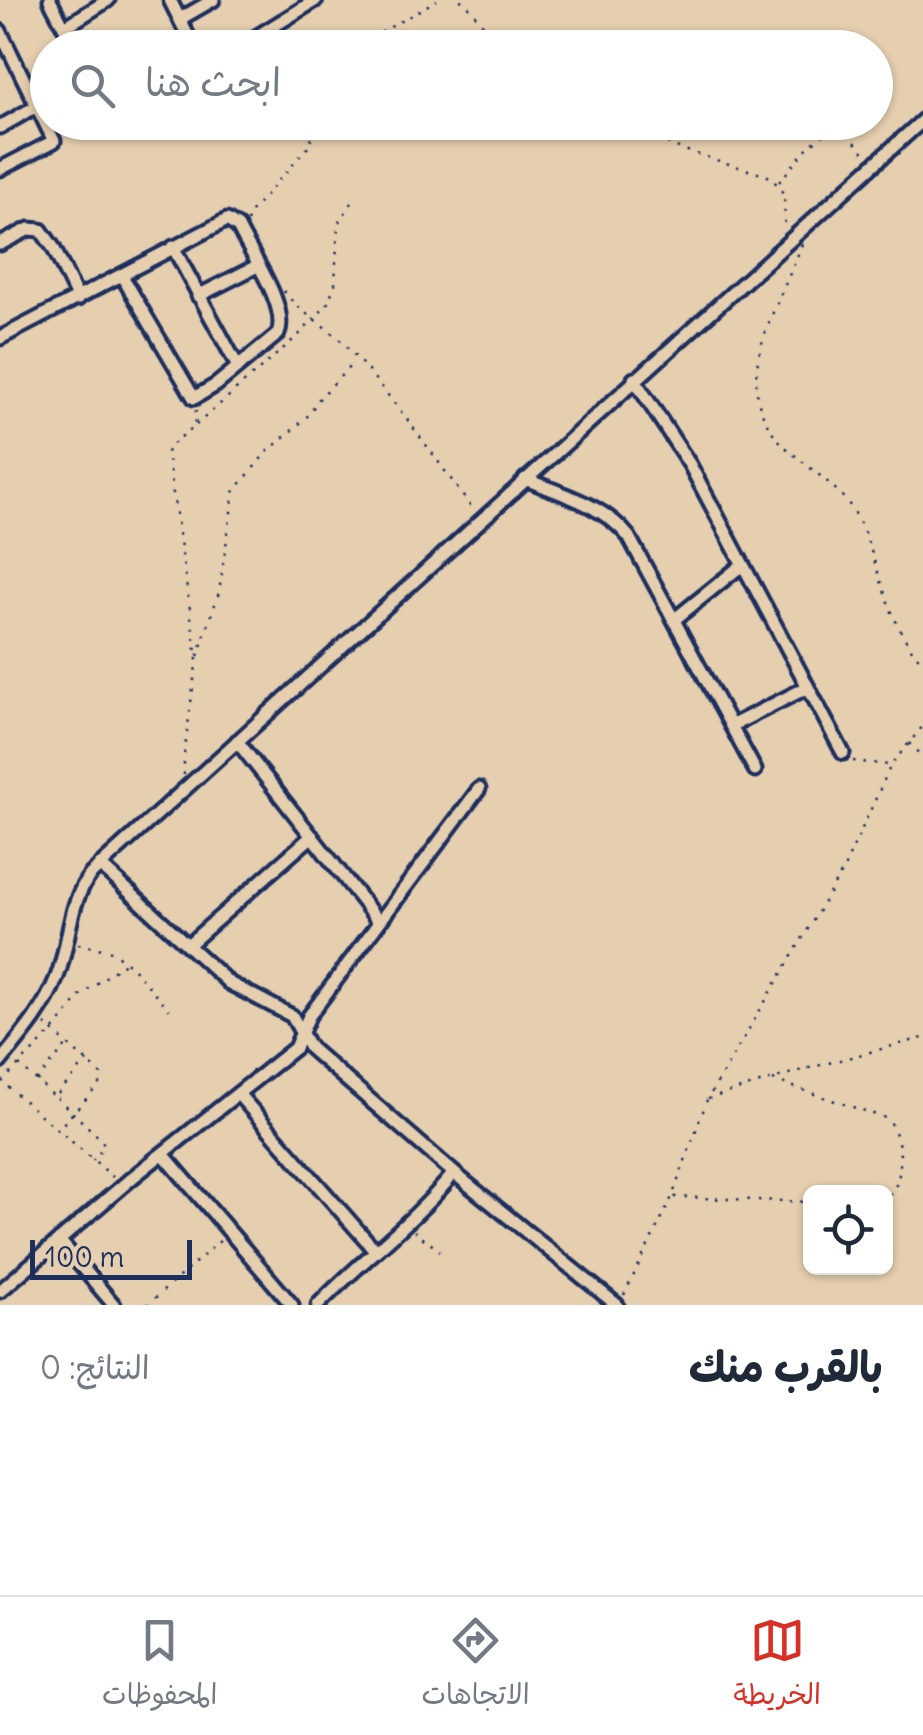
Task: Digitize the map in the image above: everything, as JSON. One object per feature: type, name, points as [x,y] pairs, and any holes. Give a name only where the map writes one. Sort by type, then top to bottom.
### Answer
[{"type":"street","points":[[50,0],[66,30]]},
{"type":"street","points":[[64,27],[108,0]]},
{"type":"street","points":[[170,0],[182,30]]},
{"type":"street","points":[[180,20],[213,0]]},
{"type":"street","points":[[267,30],[316,0]]},
{"type":"street","points":[[0,31],[5,53],[30,98]]},
{"type":"street","points":[[0,126],[30,110]]},
{"type":"street","points":[[0,1062],[36,1016],[58,975],[82,887],[100,865],[634,378],[918,129],[923,120]]},
{"type":"street","points":[[0,169],[53,140]]},
{"type":"street","points":[[0,338],[220,222],[232,220],[280,309],[278,334],[194,398],[122,276]]},
{"type":"street","points":[[0,244],[28,229],[41,230],[78,299]]},
{"type":"street","points":[[173,247],[238,367]]},
{"type":"street","points":[[198,296],[257,266]]},
{"type":"street","points":[[634,378],[690,465],[843,753]]},
{"type":"street","points":[[525,478],[600,511],[619,525],[675,619],[754,770]]},
{"type":"street","points":[[675,619],[742,564]]},
{"type":"street","points":[[731,726],[808,686]]},
{"type":"street","points":[[237,742],[379,922]]},
{"type":"street","points":[[0,1290],[294,1048],[309,1016],[479,788]]},
{"type":"street","points":[[188,945],[312,836]]},
{"type":"street","points":[[100,865],[229,983],[292,1016],[310,1048],[454,1174],[618,1305]]},
{"type":"street","points":[[239,1095],[375,1250]]},
{"type":"street","points":[[164,1154],[292,1305]]},
{"type":"street","points":[[318,1305],[454,1174]]},
{"type":"street","points":[[59,1240],[114,1305]]},
{"type":"path","points":[[385,30],[437,0]]},
{"type":"path","points":[[460,0],[488,30]]},
{"type":"path","points":[[248,224],[250,212],[311,140]]},
{"type":"path","points":[[660,140],[762,174],[778,184],[784,194],[786,243]]},
{"type":"path","points":[[778,184],[817,140]]},
{"type":"path","points":[[853,140],[874,164]]},
{"type":"path","points":[[809,222],[796,260],[772,308],[764,337],[755,392],[759,411],[772,434],[847,500],[870,546],[893,618],[923,662]]},
{"type":"path","points":[[279,284],[300,312],[329,330],[357,360],[480,520]]},
{"type":"path","points":[[186,788],[184,755],[197,658],[219,592],[234,492],[265,454],[306,418],[357,360]]},
{"type":"path","points":[[194,398],[195,426],[170,446],[167,457],[197,658]]},
{"type":"path","points":[[618,1305],[672,1197],[707,1100],[844,868],[891,765],[923,726]]},
{"type":"path","points":[[908,742],[923,758]]},
{"type":"path","points":[[843,753],[860,763],[891,765]]},
{"type":"path","points":[[66,942],[105,948],[126,962],[170,1010]]},
{"type":"path","points":[[123,1186],[1,1081],[52,1031],[82,994],[126,962]]},
{"type":"path","points":[[36,1016],[99,1070],[102,1078],[58,1129]]},
{"type":"path","points":[[707,1100],[771,1078],[923,1038]]},
{"type":"path","points":[[37,1082],[68,1044]]},
{"type":"path","points":[[56,1097],[88,1060]]},
{"type":"path","points":[[19,1066],[103,1140],[94,1160]]},
{"type":"path","points":[[771,1078],[888,1119],[896,1135],[899,1181],[893,1192]]},
{"type":"path","points":[[672,1197],[803,1202]]},
{"type":"path","points":[[405,1224],[440,1251]]},
{"type":"path","points":[[147,1305],[229,1234]]}]
